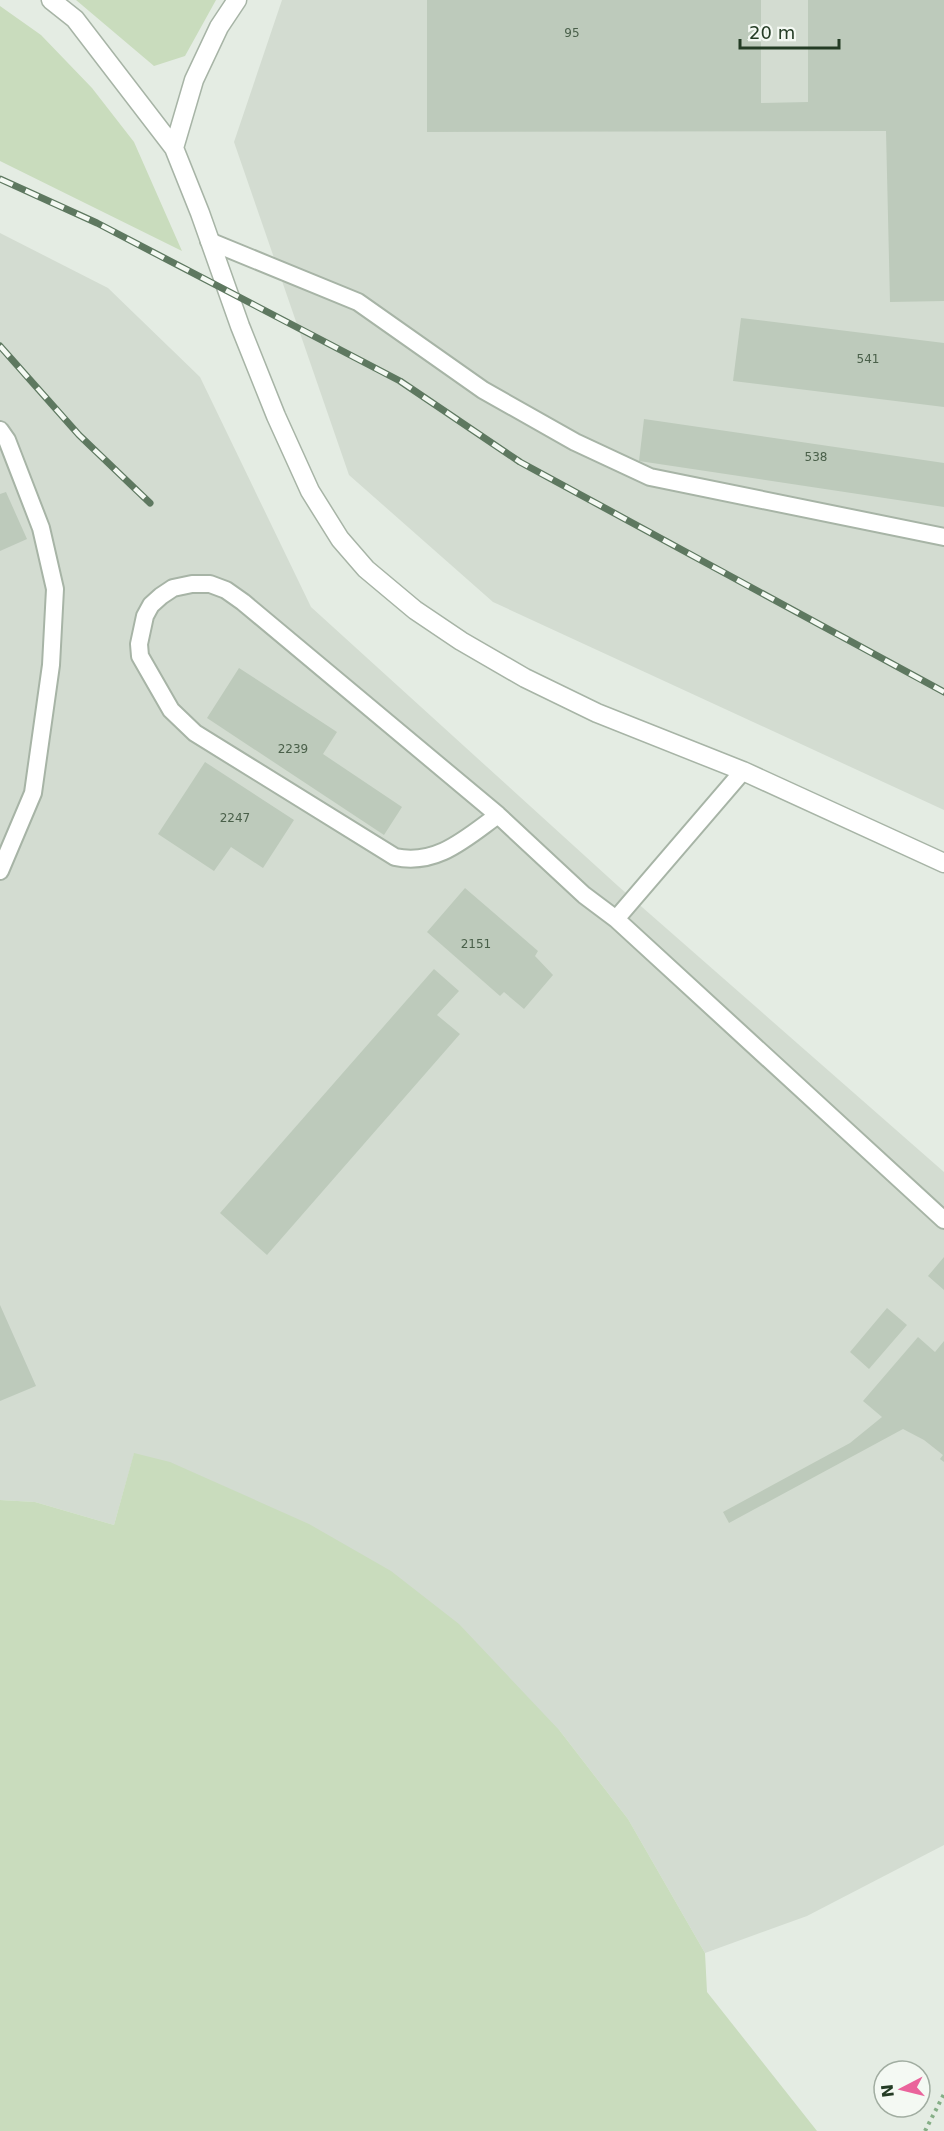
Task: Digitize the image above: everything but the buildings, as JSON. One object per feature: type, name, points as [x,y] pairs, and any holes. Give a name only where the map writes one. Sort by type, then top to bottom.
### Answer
[{"type":"street","points":[[51,0],[75,19],[174,148],[248,346],[310,491],[340,539],[366,569],[415,610],[461,641],[525,678],[597,712],[743,771],[944,863]]},
{"type":"street","points":[[174,148],[194,80],[219,27],[237,0]]},
{"type":"lane","points":[[209,241],[358,302],[483,390],[575,442],[650,477],[944,537]]},
{"type":"lane","points":[[0,430],[7,440],[41,528],[55,589],[51,665],[33,793],[0,871]]},
{"type":"lane","points":[[498,815],[448,850],[436,855],[410,860],[395,857],[195,733],[171,710],[140,656],[140,637],[145,616],[151,605],[173,588],[192,584],[210,584],[226,590],[243,602],[498,815],[584,895],[616,919],[944,1220]]},
{"type":"lane","points":[[616,919],[743,771]]},
{"type":"path","points":[[925,2131],[944,2094]]},
{"type":"shaded area","points":[[282,0],[944,0],[944,810],[493,602],[349,475],[234,142]]},
{"type":"shaded area","points":[[0,233],[108,288],[200,377],[311,607],[618,886],[944,1172],[944,1845],[807,1916],[705,1953],[628,1819],[560,1731],[134,1454],[114,1525],[35,1502],[0,1500]]},
{"type":"green space","points":[[76,0],[216,0],[185,56],[154,66]]},
{"type":"green space","points":[[0,6],[41,35],[92,88],[134,142],[182,251],[0,161]]},
{"type":"green space","points":[[134,1453],[170,1462],[309,1524],[391,1571],[459,1624],[560,1731],[628,1819],[705,1953],[707,1992],[817,2131],[0,2131],[0,1500],[35,1502],[114,1525]]},
{"type":"railway","points":[[0,179],[97,223],[400,381],[520,462],[944,692]]},
{"type":"railway","points":[[0,346],[79,435],[150,503]]}]
